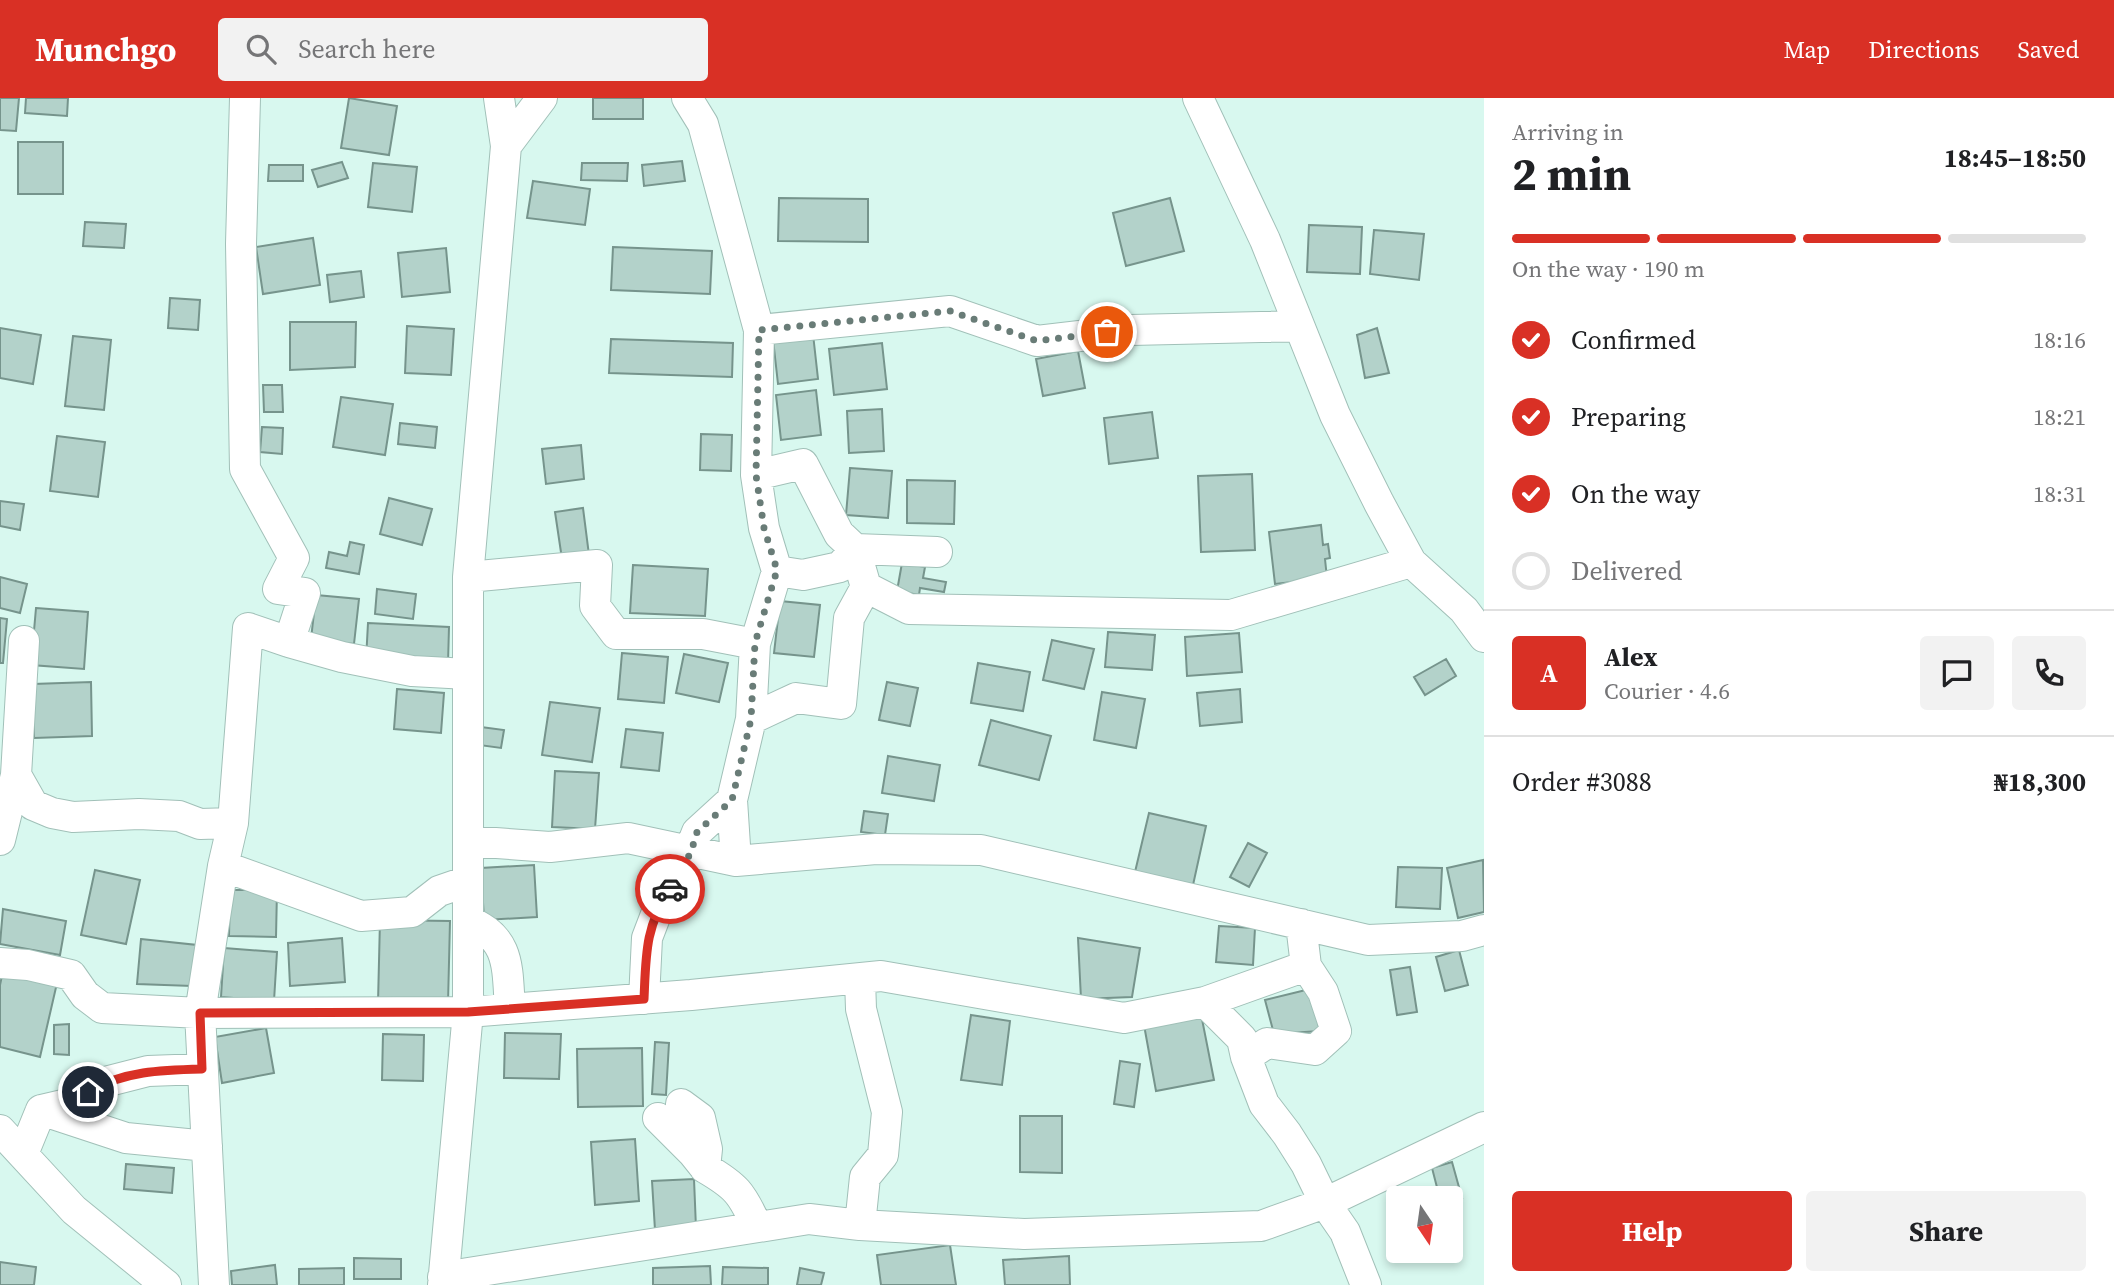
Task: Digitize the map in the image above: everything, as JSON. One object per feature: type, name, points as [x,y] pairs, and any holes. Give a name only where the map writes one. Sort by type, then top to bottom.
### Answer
[{"type":"street","points":[[245,98],[242,244],[246,469],[294,558],[278,589],[305,593],[289,642]]},
{"type":"street","points":[[499,98],[506,146],[468,576],[468,1012],[443,1281],[809,1219],[860,1225],[1024,1234],[1261,1226],[1325,1203],[1484,1127]]},
{"type":"street","points":[[506,146],[542,98]]},
{"type":"street","points":[[687,98],[703,124],[759,330],[756,475],[764,528],[777,570],[755,643],[751,719],[732,800],[736,861]]},
{"type":"street","points":[[1198,98],[1265,240],[1335,415],[1411,562],[1464,610],[1484,637]]},
{"type":"street","points":[[759,330],[950,311],[1037,341],[1131,330],[1299,326]]},
{"type":"street","points":[[751,719],[796,698],[841,704],[849,618],[866,587],[855,549],[839,534],[803,464],[756,475]]},
{"type":"street","points":[[855,549],[937,552]]},
{"type":"street","points":[[777,570],[803,575],[839,567],[855,549]]},
{"type":"street","points":[[866,587],[909,609],[1231,615],[1411,562]]},
{"type":"street","points":[[468,576],[597,565],[595,606],[616,634],[703,634],[755,643]]},
{"type":"street","points":[[214,1285],[200,1013],[223,866],[233,823],[248,628],[342,657],[412,671],[468,674]]},
{"type":"street","points":[[0,840],[16,775],[24,641]]},
{"type":"street","points":[[16,775],[33,805],[52,813],[73,817],[139,814],[179,816],[200,824],[233,823]]},
{"type":"street","points":[[644,999],[647,938],[660,904],[682,870],[697,832],[732,800]]},
{"type":"street","points":[[468,841],[550,847],[628,838],[736,861],[876,849],[981,850],[1368,940],[1462,936],[1484,930]]},
{"type":"street","points":[[223,866],[361,916],[412,912],[439,891],[468,881]]},
{"type":"street","points":[[468,922],[485,928],[501,945],[507,970],[510,1009]]},
{"type":"street","points":[[1246,1056],[1267,1043],[1315,1051],[1336,1031],[1323,992],[1306,966],[1301,924]]},
{"type":"street","points":[[0,962],[71,975],[85,995],[102,1008],[200,1013],[468,1012],[644,999],[881,976],[1124,1018],[1205,1002],[1306,966]]},
{"type":"street","points":[[860,979],[862,1009],[887,1112],[883,1154],[865,1177],[860,1225]]},
{"type":"street","points":[[1205,1002],[1242,1039],[1264,1104],[1306,1164],[1325,1203],[1345,1232],[1366,1285]]},
{"type":"street","points":[[41,1110],[71,1103],[105,1082],[148,1071],[202,1069]]},
{"type":"street","points":[[41,1110],[126,1138],[207,1146]]},
{"type":"street","points":[[23,1154],[41,1110]]},
{"type":"street","points":[[670,1111],[700,1118],[707,1149],[705,1168],[733,1184],[748,1206],[757,1227]]},
{"type":"street","points":[[0,1130],[136,1275],[166,1285]]},
{"type":"building","points":[[0,98],[19,98],[16,131],[0,130]]},
{"type":"building","points":[[26,98],[68,98],[67,116],[25,113]]},
{"type":"building","points":[[349,98],[397,106],[389,155],[341,148]]},
{"type":"building","points":[[593,98],[643,98],[643,119],[593,119]]},
{"type":"building","points":[[18,142],[63,142],[63,194],[18,194]]},
{"type":"building","points":[[682,161],[685,181],[644,186],[642,165]]},
{"type":"building","points":[[342,162],[348,178],[318,187],[312,170]]},
{"type":"building","points":[[373,163],[417,167],[412,212],[368,207]]},
{"type":"building","points":[[582,163],[628,163],[627,181],[581,180]]},
{"type":"building","points":[[269,165],[303,165],[303,181],[268,181]]},
{"type":"building","points":[[533,181],[590,189],[585,225],[527,218]]},
{"type":"building","points":[[779,198],[868,199],[868,242],[778,241]]},
{"type":"building","points":[[1170,198],[1184,251],[1126,266],[1113,213]]},
{"type":"building","points":[[85,222],[126,224],[124,248],[83,246]]},
{"type":"building","points":[[1309,225],[1362,227],[1360,274],[1307,272]]},
{"type":"building","points":[[1374,230],[1424,234],[1419,280],[1370,274]]},
{"type":"building","points":[[313,238],[320,285],[263,294],[256,247]]},
{"type":"building","points":[[613,247],[712,251],[710,294],[611,290]]},
{"type":"building","points":[[446,248],[450,292],[402,297],[398,253]]},
{"type":"building","points":[[361,271],[364,297],[330,302],[327,275]]},
{"type":"building","points":[[170,298],[200,300],[198,330],[168,328]]},
{"type":"building","points":[[290,322],[356,322],[355,367],[290,370]]},
{"type":"building","points":[[407,326],[454,329],[451,375],[405,373]]},
{"type":"building","points":[[0,328],[41,335],[33,384],[0,378]]},
{"type":"building","points":[[1377,328],[1389,373],[1365,378],[1357,335]]},
{"type":"building","points":[[813,334],[818,379],[778,384],[773,339]]},
{"type":"building","points":[[73,336],[111,340],[104,410],[65,406]]},
{"type":"building","points":[[611,339],[733,343],[732,377],[609,373]]},
{"type":"building","points":[[882,343],[887,389],[834,395],[829,349]]},
{"type":"building","points":[[1078,351],[1085,388],[1043,396],[1036,359]]},
{"type":"building","points":[[263,385],[282,385],[283,412],[264,412]]},
{"type":"building","points":[[816,390],[821,435],[781,440],[776,395]]},
{"type":"building","points":[[341,397],[393,404],[385,455],[333,447]]},
{"type":"building","points":[[882,409],[884,451],[849,453],[847,411]]},
{"type":"building","points":[[1152,412],[1158,458],[1109,464],[1104,418]]},
{"type":"building","points":[[400,423],[437,427],[435,448],[398,444]]},
{"type":"building","points":[[262,427],[283,428],[282,454],[260,452]]},
{"type":"building","points":[[701,434],[732,435],[731,471],[700,470]]},
{"type":"building","points":[[57,436],[105,442],[98,497],[50,491]]},
{"type":"building","points":[[581,445],[584,479],[546,484],[542,449]]},
{"type":"building","points":[[850,468],[892,471],[888,518],[846,515]]},
{"type":"building","points":[[1252,474],[1255,550],[1201,552],[1198,476]]},
{"type":"building","points":[[907,480],[955,481],[954,524],[907,523]]},
{"type":"building","points":[[389,498],[432,509],[422,545],[380,534]]},
{"type":"building","points":[[0,501],[24,504],[20,530],[0,526]]},
{"type":"building","points":[[583,508],[589,555],[562,559],[555,512]]},
{"type":"building","points":[[1321,525],[1323,545],[1328,544],[1330,558],[1325,559],[1327,578],[1275,584],[1269,532]]},
{"type":"building","points":[[350,542],[364,545],[359,574],[326,568],[329,552],[347,556]]},
{"type":"building","points":[[902,563],[925,567],[923,578],[946,582],[944,592],[920,588],[919,595],[897,591]]},
{"type":"building","points":[[633,565],[708,569],[705,616],[630,613]]},
{"type":"building","points":[[0,577],[27,584],[20,613],[0,608]]},
{"type":"building","points":[[377,589],[416,594],[413,619],[375,614]]},
{"type":"building","points":[[316,595],[359,599],[354,644],[311,639]]},
{"type":"building","points":[[780,601],[820,605],[814,657],[774,653]]},
{"type":"building","points":[[36,608],[88,612],[84,669],[31,665]]},
{"type":"building","points":[[0,618],[7,619],[3,663],[0,663]]},
{"type":"building","points":[[368,623],[449,627],[448,664],[366,660]]},
{"type":"building","points":[[1108,632],[1155,635],[1152,670],[1105,667]]},
{"type":"building","points":[[1239,633],[1242,672],[1187,676],[1185,637]]},
{"type":"building","points":[[1052,640],[1094,649],[1084,689],[1043,680]]},
{"type":"building","points":[[622,653],[668,657],[664,703],[618,699]]},
{"type":"building","points":[[684,654],[728,663],[719,702],[676,693]]},
{"type":"building","points":[[1446,659],[1456,676],[1425,695],[1414,677]]},
{"type":"building","points":[[978,663],[1030,672],[1023,711],[971,703]]},
{"type":"building","points":[[91,682],[92,736],[34,738],[33,684]]},
{"type":"building","points":[[887,682],[918,688],[910,726],[879,720]]},
{"type":"building","points":[[397,689],[444,693],[441,733],[394,729]]},
{"type":"building","points":[[1240,689],[1242,722],[1200,726],[1197,693]]},
{"type":"building","points":[[1102,692],[1145,699],[1136,748],[1094,740]]},
{"type":"building","points":[[550,702],[600,708],[592,762],[542,755]]},
{"type":"building","points":[[991,720],[1051,736],[1039,780],[979,765]]},
{"type":"building","points":[[481,727],[504,730],[501,748],[479,745]]},
{"type":"building","points":[[626,729],[663,733],[659,771],[621,767]]},
{"type":"building","points":[[888,756],[940,765],[934,801],[882,793]]},
{"type":"building","points":[[555,771],[599,773],[595,829],[552,827]]},
{"type":"building","points":[[864,811],[888,814],[885,835],[861,832]]},
{"type":"building","points":[[1149,813],[1206,826],[1193,885],[1135,872]]},
{"type":"building","points":[[1248,843],[1267,853],[1249,887],[1230,877]]},
{"type":"building","points":[[1483,860],[1484,912],[1458,918],[1447,868]]},
{"type":"building","points":[[534,865],[537,917],[484,920],[481,868]]},
{"type":"building","points":[[1398,867],[1442,868],[1440,909],[1396,907]]},
{"type":"building","points":[[95,870],[140,880],[126,944],[81,935]]},
{"type":"building","points":[[230,890],[277,890],[276,937],[229,936]]},
{"type":"building","points":[[3,909],[66,921],[60,955],[0,944]]},
{"type":"building","points":[[380,920],[450,921],[448,1004],[378,1003]]},
{"type":"building","points":[[1219,926],[1255,928],[1253,965],[1216,962]]},
{"type":"building","points":[[342,938],[345,982],[290,986],[288,943]]},
{"type":"building","points":[[1078,938],[1140,948],[1132,997],[1081,999]]},
{"type":"building","points":[[141,939],[197,945],[192,986],[137,984]]},
{"type":"building","points":[[224,948],[277,952],[274,1001],[221,997]]},
{"type":"building","points":[[1459,950],[1468,985],[1445,991],[1436,957]]},
{"type":"building","points":[[1410,967],[1417,1012],[1397,1015],[1390,970]]},
{"type":"building","points":[[3,971],[57,983],[40,1057],[0,1047],[0,985]]},
{"type":"building","points":[[1310,989],[1320,1031],[1274,1034],[1265,1000]]},
{"type":"building","points":[[1201,1014],[1214,1080],[1156,1091],[1144,1025]]},
{"type":"building","points":[[971,1015],[1010,1021],[1002,1085],[961,1080]]},
{"type":"building","points":[[69,1024],[69,1055],[54,1054],[54,1025]]},
{"type":"building","points":[[266,1028],[274,1073],[222,1083],[215,1037]]},
{"type":"building","points":[[505,1033],[561,1034],[559,1079],[504,1078]]},
{"type":"building","points":[[383,1034],[424,1035],[423,1081],[382,1080]]},
{"type":"building","points":[[655,1042],[669,1043],[666,1095],[652,1094]]},
{"type":"building","points":[[642,1048],[643,1106],[578,1107],[577,1049]]},
{"type":"building","points":[[1120,1061],[1140,1064],[1134,1107],[1114,1104]]},
{"type":"building","points":[[1020,1116],[1062,1116],[1062,1173],[1020,1172]]},
{"type":"building","points":[[635,1139],[639,1201],[595,1205],[591,1142]]},
{"type":"building","points":[[1452,1162],[1459,1186],[1437,1186],[1432,1168]]},
{"type":"building","points":[[126,1164],[174,1168],[172,1193],[124,1189]]},
{"type":"building","points":[[694,1179],[696,1228],[655,1230],[652,1181]]},
{"type":"building","points":[[950,1245],[956,1285],[881,1285],[877,1255]]},
{"type":"building","points":[[1069,1256],[1070,1285],[1005,1285],[1003,1260]]},
{"type":"building","points":[[354,1258],[401,1259],[401,1279],[354,1279]]},
{"type":"building","points":[[0,1262],[36,1267],[34,1285],[0,1285]]},
{"type":"building","points":[[275,1265],[277,1285],[232,1285],[231,1271]]},
{"type":"building","points":[[710,1266],[711,1285],[653,1285],[653,1268]]},
{"type":"building","points":[[723,1267],[768,1268],[768,1285],[722,1285]]},
{"type":"building","points":[[344,1268],[344,1285],[299,1285],[299,1269]]},
{"type":"building","points":[[800,1268],[824,1273],[821,1285],[797,1285]]},
{"type":"way so far","points":[[670,889],[691,852],[697,832],[732,800],[751,719],[755,643],[777,570],[764,528],[756,475],[759,330],[950,311],[1037,341],[1107,332]]},
{"type":"route","points":[[88,1092],[105,1082],[148,1071],[202,1069],[200,1013],[468,1012],[644,999],[647,938],[660,904],[670,889]]}]
